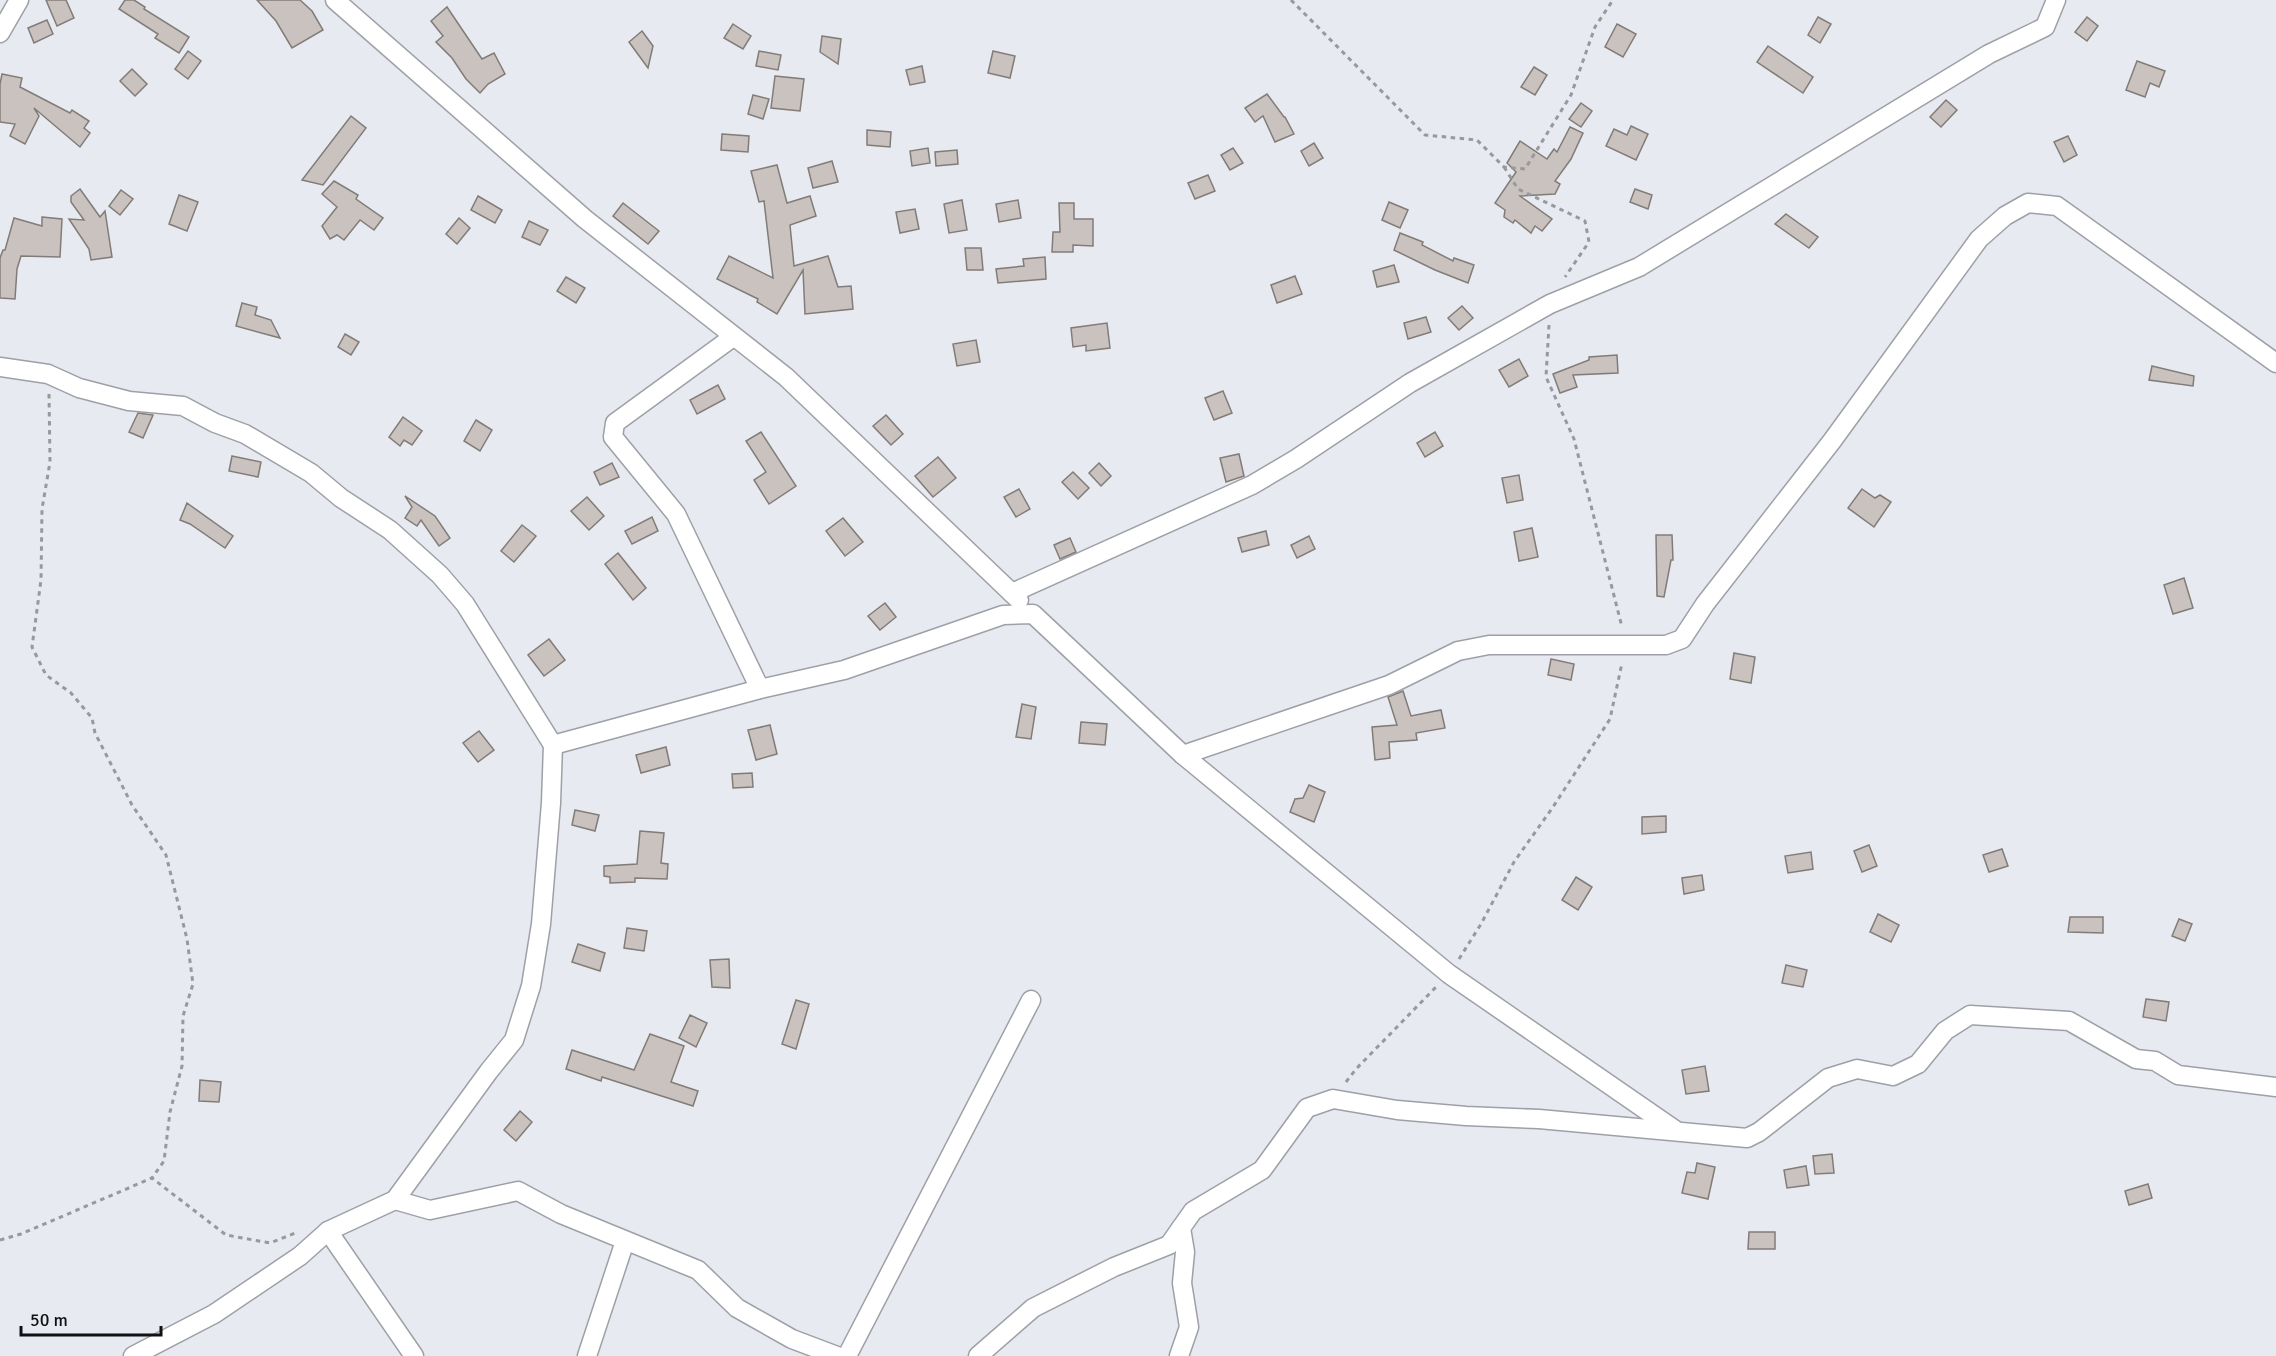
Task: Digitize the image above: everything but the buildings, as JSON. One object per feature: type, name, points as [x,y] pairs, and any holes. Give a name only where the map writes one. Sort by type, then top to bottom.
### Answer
[{"type":"street","points":[[0,33],[19,0]]},
{"type":"street","points":[[335,0],[585,219],[786,377],[1183,755],[1449,974],[1676,1131]]},
{"type":"street","points":[[1012,593],[1252,485],[1296,459],[1410,383],[1550,304],[1639,267],[1989,54],[2045,27],[2056,0]]},
{"type":"street","points":[[1183,755],[1389,685],[1458,651],[1489,645],[1666,645],[1682,639],[1705,604],[1832,441],[1979,239],[2005,216],[2028,203],[2057,206],[2276,363]]},
{"type":"street","points":[[733,337],[615,423],[613,437],[676,514],[760,690]]},
{"type":"street","points":[[0,367],[48,374],[79,388],[129,400],[183,406],[216,423],[245,434],[311,473],[341,498],[390,530],[440,575],[465,604],[552,745],[551,803],[541,924],[531,986],[514,1040],[395,1200],[328,1231],[300,1256],[214,1314],[133,1356]]},
{"type":"street","points":[[552,745],[844,670],[1003,615],[1033,614]]},
{"type":"street","points":[[847,1356],[1031,1000]]},
{"type":"street","points":[[978,1356],[1033,1308],[1114,1267],[1169,1245],[1193,1210],[1262,1170],[1307,1108],[1333,1099],[1397,1110],[1521,1118],[1747,1138],[1759,1132],[1828,1078],[1857,1069],[1893,1076],[1918,1064],[1945,1031],[1970,1015],[2069,1021],[2136,1059],[2155,1061],[2178,1075],[2276,1087]]},
{"type":"street","points":[[395,1200],[430,1210],[518,1191],[561,1214],[698,1270],[737,1308],[792,1338],[837,1356]]},
{"type":"street","points":[[1179,1356],[1189,1327],[1182,1283],[1185,1252],[1181,1228]]},
{"type":"street","points":[[328,1231],[414,1356]]},
{"type":"street","points":[[587,1356],[625,1240]]},
{"type":"path","points":[[1291,0],[1425,135],[1477,140],[1504,167],[1526,169],[1570,95],[1595,27],[1613,0]]},
{"type":"path","points":[[0,1240],[21,1234],[152,1178],[164,1161],[170,1112],[182,1066],[183,1016],[193,984],[187,939],[166,855],[132,805],[95,733],[92,718],[71,693],[46,675],[32,647],[41,580],[42,509],[50,462],[48,374]]},
{"type":"path","points":[[152,1178],[226,1235],[270,1243],[315,1226],[328,1231]]}]
